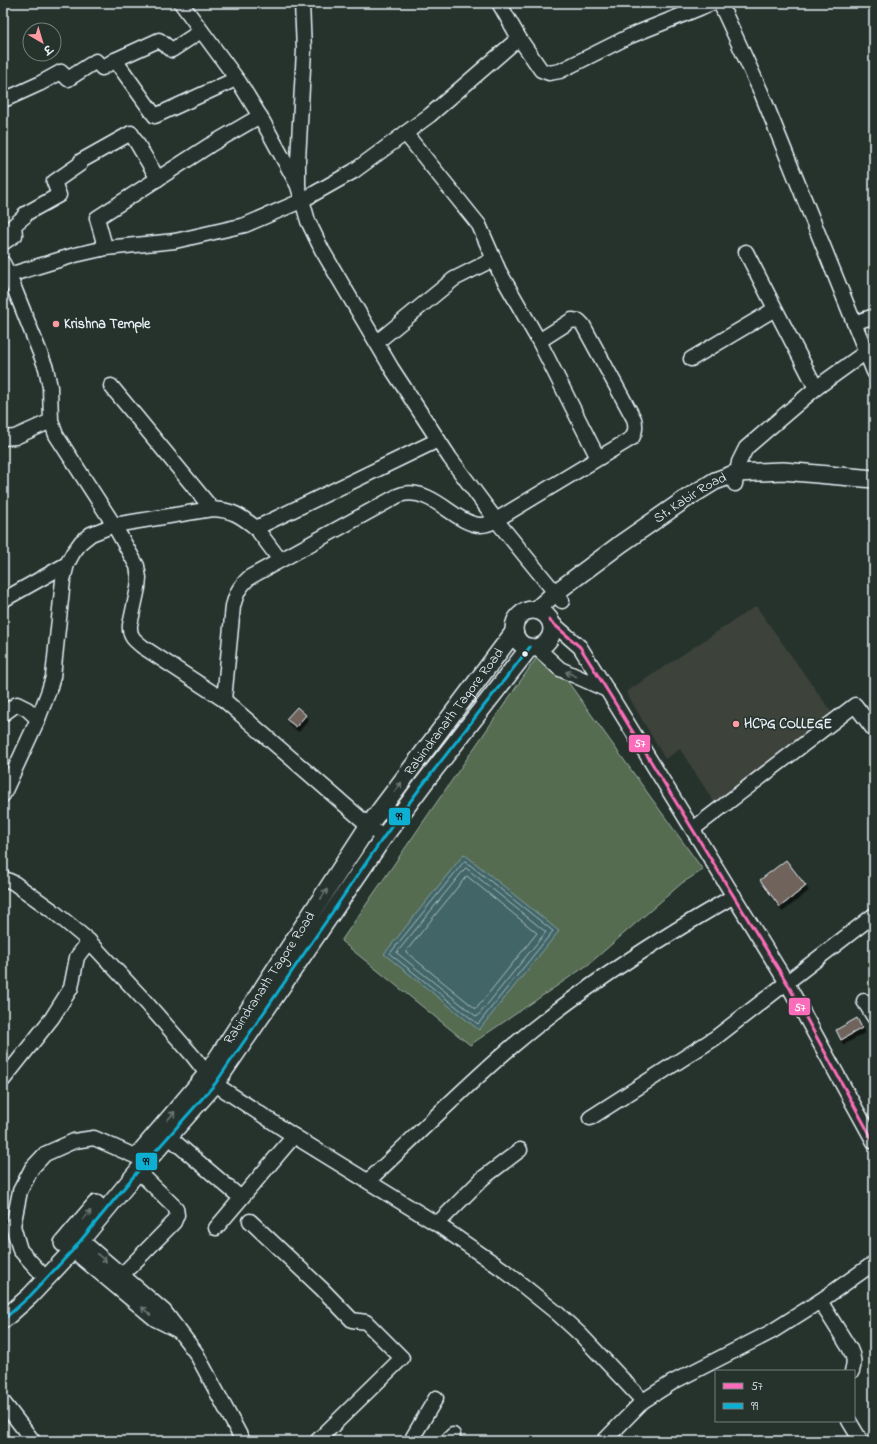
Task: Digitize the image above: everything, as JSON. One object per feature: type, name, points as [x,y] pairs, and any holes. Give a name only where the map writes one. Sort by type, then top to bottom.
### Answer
[{"type":"main road","name":"St. Kabir Road","points":[[544,615],[558,597],[598,572],[736,478],[784,472],[874,479]]},
{"type":"main road","name":"St. Kabir Road","points":[[736,478],[758,481],[874,488]]},
{"type":"main road","name":"Rabindranath Tagore Road","points":[[137,1164],[169,1137],[424,783],[533,647],[546,642],[550,637],[551,625],[544,615],[530,610],[519,616],[514,626],[514,632],[520,642],[533,647]]},
{"type":"main road","name":"Rabindranath Tagore Road","points":[[3,1320],[30,1296],[72,1241],[211,1079],[369,825],[514,632]]},
{"type":"main road","name":"Rabindranath Tagore Road","points":[[3,1305],[72,1241]]},
{"type":"street","points":[[181,3],[236,78],[260,116],[298,186]]},
{"type":"street","points":[[302,3],[304,50],[298,186],[301,201],[308,221],[322,250],[392,369],[438,440],[465,480],[558,597]]},
{"type":"street","points":[[499,3],[519,38],[541,70],[549,73],[560,71],[630,36],[712,3]]},
{"type":"street","points":[[720,3],[761,92],[874,372]]},
{"type":"street","points":[[3,96],[6,99],[61,72],[68,79],[96,61],[102,68],[115,60],[159,40],[172,50],[201,31]]},
{"type":"street","points":[[383,838],[224,700],[143,647],[131,637],[130,625],[139,578],[137,566],[114,525],[56,435],[51,421],[50,387],[46,368],[6,269],[102,249],[175,241],[245,225],[301,201],[354,171],[430,115],[519,38]]},
{"type":"street","points":[[115,60],[155,116],[236,78]]},
{"type":"street","points":[[102,249],[104,243],[98,218],[210,145],[260,116]]},
{"type":"street","points":[[3,243],[15,235],[14,225],[26,214],[59,195],[54,182],[80,164],[81,161],[131,133],[158,179]]},
{"type":"street","points":[[405,133],[479,225],[499,271],[539,341],[598,458]]},
{"type":"street","points":[[746,252],[816,388]]},
{"type":"street","points":[[376,342],[454,279],[494,259]]},
{"type":"street","points":[[691,359],[775,309]]},
{"type":"street","points":[[854,323],[874,316]]},
{"type":"street","points":[[224,700],[233,606],[236,593],[250,577],[392,498],[403,494],[414,493],[427,497],[470,522],[479,525],[487,524],[632,438],[635,433],[636,425],[634,419],[583,324],[572,320],[539,341]]},
{"type":"street","points":[[736,478],[738,462],[746,448],[816,388],[866,352]]},
{"type":"street","points":[[112,386],[212,509]]},
{"type":"street","points":[[3,438],[15,436],[51,421]]},
{"type":"street","points":[[256,528],[438,440]]},
{"type":"street","points":[[3,795],[38,719],[53,677],[63,580],[67,564],[81,542],[91,534],[114,525],[212,509],[227,510],[242,516],[256,528],[280,560]]},
{"type":"street","points":[[3,600],[67,564]]},
{"type":"street","points":[[544,615],[580,647],[607,690],[787,983],[874,1142]]},
{"type":"street","points":[[533,647],[560,669],[607,690]]},
{"type":"street","points":[[3,714],[17,704],[26,708],[38,719]]},
{"type":"street","points":[[693,829],[854,705],[874,730]]},
{"type":"street","points":[[3,878],[54,911],[89,941],[144,1000],[211,1079],[294,1136],[437,1224],[505,1271],[557,1313],[581,1335],[643,1401]]},
{"type":"street","points":[[368,1181],[486,1070],[544,1022],[640,952],[734,896]]},
{"type":"street","points":[[590,1118],[715,1038],[874,915]]},
{"type":"street","points":[[3,1080],[52,1018],[71,988],[77,957],[89,941]]},
{"type":"street","points":[[864,1001],[874,1017]]},
{"type":"street","points":[[216,1228],[294,1136]]},
{"type":"street","points":[[169,1137],[242,1198]]},
{"type":"street","points":[[39,1271],[20,1250],[13,1226],[20,1191],[32,1168],[45,1154],[74,1141],[94,1138],[137,1164],[176,1208],[177,1215],[174,1222],[122,1276]]},
{"type":"street","points":[[437,1224],[483,1178],[520,1150]]},
{"type":"street","points":[[250,1221],[322,1289],[352,1320],[366,1322],[402,1358],[317,1441]]},
{"type":"street","points":[[72,1241],[122,1276],[164,1311],[196,1353],[243,1441]]},
{"type":"street","points":[[72,1241],[155,1319],[179,1331]]},
{"type":"street","points":[[604,1441],[643,1401],[673,1382],[771,1332],[820,1301],[874,1263]]},
{"type":"street","points":[[820,1301],[850,1349],[854,1358],[852,1370]]},
{"type":"street","points":[[413,1441],[413,1437],[436,1398]]},
{"type":"street","points":[[3,1402],[33,1441]]},
{"type":"street","points":[[850,1422],[862,1441]]},
{"type":"shaded area","points":[[756,606],[835,717],[717,807],[680,749],[665,759],[626,692]]},
{"type":"green space","points":[[537,657],[563,675],[703,870],[682,883],[589,964],[470,1045],[341,941]]},
{"type":"water","points":[[464,854],[559,931],[479,1030],[384,954]]},
{"type":"building","points":[[297,707],[306,715],[296,727],[286,719]]},
{"type":"building","points":[[786,860],[806,886],[780,907],[760,880]]},
{"type":"building","points":[[857,1018],[862,1028],[841,1040],[836,1030]]},
{"type":"transit line","name":"57","points":[[549,620],[580,647],[607,690],[787,983],[874,1142]]},
{"type":"transit line","name":"99","points":[[3,1320],[30,1296],[72,1251],[138,1171],[215,1084],[383,838],[530,647]]},
{"type":"place","name":"Krishna Temple","points":[[56,324]]},
{"type":"place","name":"HCPG COLLEGE","points":[[736,724]]}]
